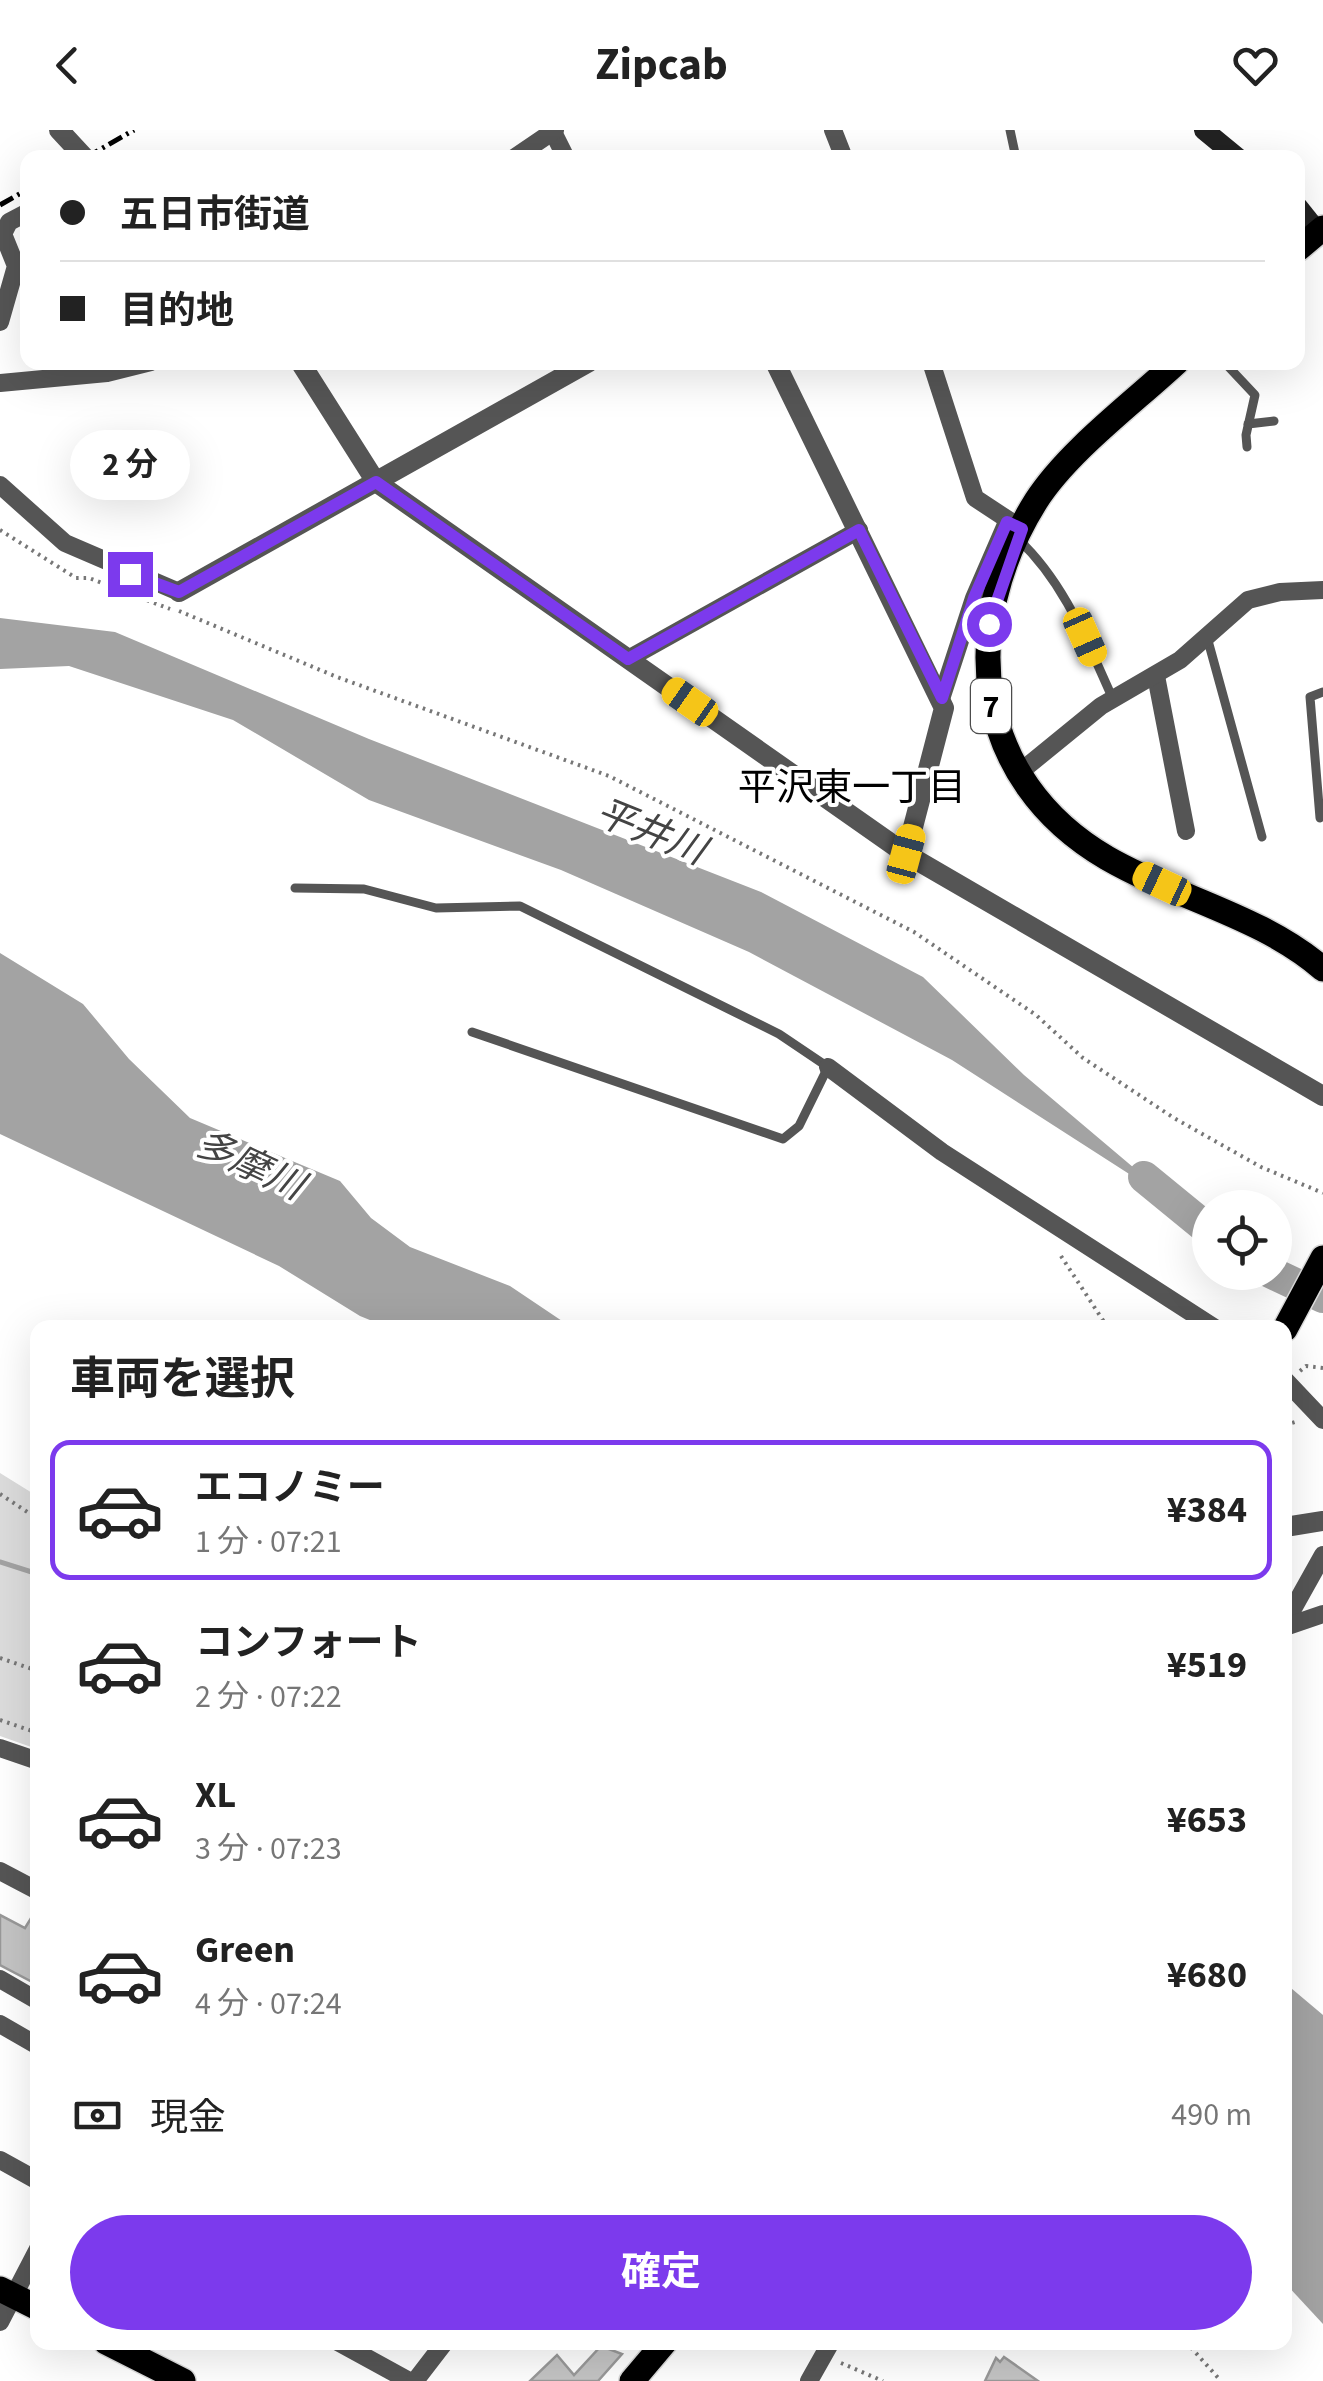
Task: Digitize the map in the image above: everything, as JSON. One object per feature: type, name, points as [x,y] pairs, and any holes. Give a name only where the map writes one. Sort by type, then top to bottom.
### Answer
[{"type":"main road","points":[[1204,130],[1228,150]]},
{"type":"main road","name":"7","points":[[1168,370],[1054,477],[1016,530],[992,609],[985,658],[995,722],[1020,772],[1049,811],[1095,850],[1272,935],[1323,969]]},
{"type":"main road","points":[[1290,1320],[1323,1258]]},
{"type":"main road","points":[[7,2292],[30,2304]]},
{"type":"main road","points":[[122,2350],[183,2381]]},
{"type":"main road","points":[[632,2381],[659,2350]]},
{"type":"street","points":[[58,130],[77,150]]},
{"type":"street","points":[[526,150],[554,131]]},
{"type":"street","points":[[0,322],[16,266],[3,234],[9,222],[20,216]]},
{"type":"street","points":[[0,383],[116,370]]},
{"type":"street","points":[[305,370],[376,482],[906,854],[1323,1096]]},
{"type":"street","points":[[0,485],[65,543],[179,592],[576,370]]},
{"type":"street","points":[[778,370],[942,698]]},
{"type":"street","points":[[906,854],[943,720],[942,698],[974,598],[1016,530],[975,498],[934,370]]},
{"type":"street","points":[[628,659],[859,530]]},
{"type":"street","points":[[1020,772],[1113,699],[1156,676],[1248,600],[1280,592],[1323,590]]},
{"type":"street","points":[[1156,676],[1186,831]]},
{"type":"street","points":[[828,1067],[942,1152],[1202,1320]]},
{"type":"street","points":[[1292,1387],[1323,1420]]},
{"type":"street","points":[[1292,1525],[1323,1521]]},
{"type":"street","points":[[1292,1612],[1323,1555]]},
{"type":"street","points":[[1292,1623],[1323,1614]]},
{"type":"street","points":[[0,1748],[30,1758]]},
{"type":"street","points":[[0,1871],[30,1886]]},
{"type":"street","points":[[0,1979],[30,1996]]},
{"type":"street","points":[[0,2024],[30,2041]]},
{"type":"street","points":[[0,2160],[30,2177]]},
{"type":"street","points":[[0,2322],[7,2292],[30,2260]]},
{"type":"street","points":[[353,2350],[412,2381],[437,2350]]},
{"type":"street","points":[[809,2381],[826,2350]]},
{"type":"lane","points":[[1231,370],[1255,396],[1248,424],[1248,447]]},
{"type":"lane","points":[[1248,424],[1274,421]]},
{"type":"lane","points":[[1016,530],[1070,606],[1113,699]]},
{"type":"lane","points":[[1207,637],[1262,836]]},
{"type":"lane","points":[[1320,818],[1310,697],[1323,692]]},
{"type":"lane","points":[[294,888],[364,889],[436,908],[520,906],[780,1034],[828,1067],[800,1126],[783,1139],[592,1077],[472,1032]]},
{"type":"path","points":[[0,530],[76,578],[89,578],[179,610],[337,676],[609,776],[914,932],[1036,1015],[1084,1058],[1174,1118],[1262,1167],[1323,1193]]},
{"type":"path","points":[[1061,1256],[1103,1320]]},
{"type":"path","points":[[1292,1378],[1306,1366],[1323,1368]]},
{"type":"path","points":[[0,1494],[30,1514]]},
{"type":"path","points":[[0,1658],[30,1669]]},
{"type":"path","points":[[0,1720],[30,1730]]},
{"type":"path","points":[[830,2350],[883,2381]]},
{"type":"path","points":[[1193,2350],[1221,2381]]},
{"type":"shaded area","points":[[0,1473],[30,1492],[30,1747],[0,1736]]},
{"type":"water","points":[[0,618],[115,632],[369,739],[761,892],[923,977],[1024,1075],[1179,1206],[952,1060],[749,952],[561,870],[369,800],[233,720],[69,666],[0,669]]},
{"type":"water","name":"多摩川","points":[[0,953],[83,1004],[129,1059],[190,1118],[340,1181],[371,1218],[410,1247],[510,1286],[561,1320],[370,1320],[279,1266],[0,1134]]},
{"type":"water","points":[[1292,1989],[1323,2015],[1323,2324],[1292,2291]]},
{"type":"building","points":[[0,1915],[25,1928],[30,1920],[30,1981],[0,1965]]},
{"type":"building","points":[[597,2350],[622,2354],[598,2381],[530,2381],[557,2355],[574,2375]]},
{"type":"building","points":[[1004,2357],[1038,2381],[985,2381],[996,2358],[1000,2362]]},
{"type":"waterway","name":"平井川","points":[[1144,1177],[1192,1216]]},
{"type":"waterway","name":"平井川","points":[[1292,1282],[1323,1297]]},
{"type":"waterway","points":[[0,1562],[30,1571]]},
{"type":"railway","points":[[99,150],[134,130]]},
{"type":"railway","points":[[0,205],[20,194]]},
{"type":"district","name":"平沢東一丁目","points":[[852,787]]},
{"type":"route","points":[[130,574],[179,592],[376,482],[628,659],[859,530],[942,698],[974,598],[1007,522],[1022,529],[989,624]]}]
